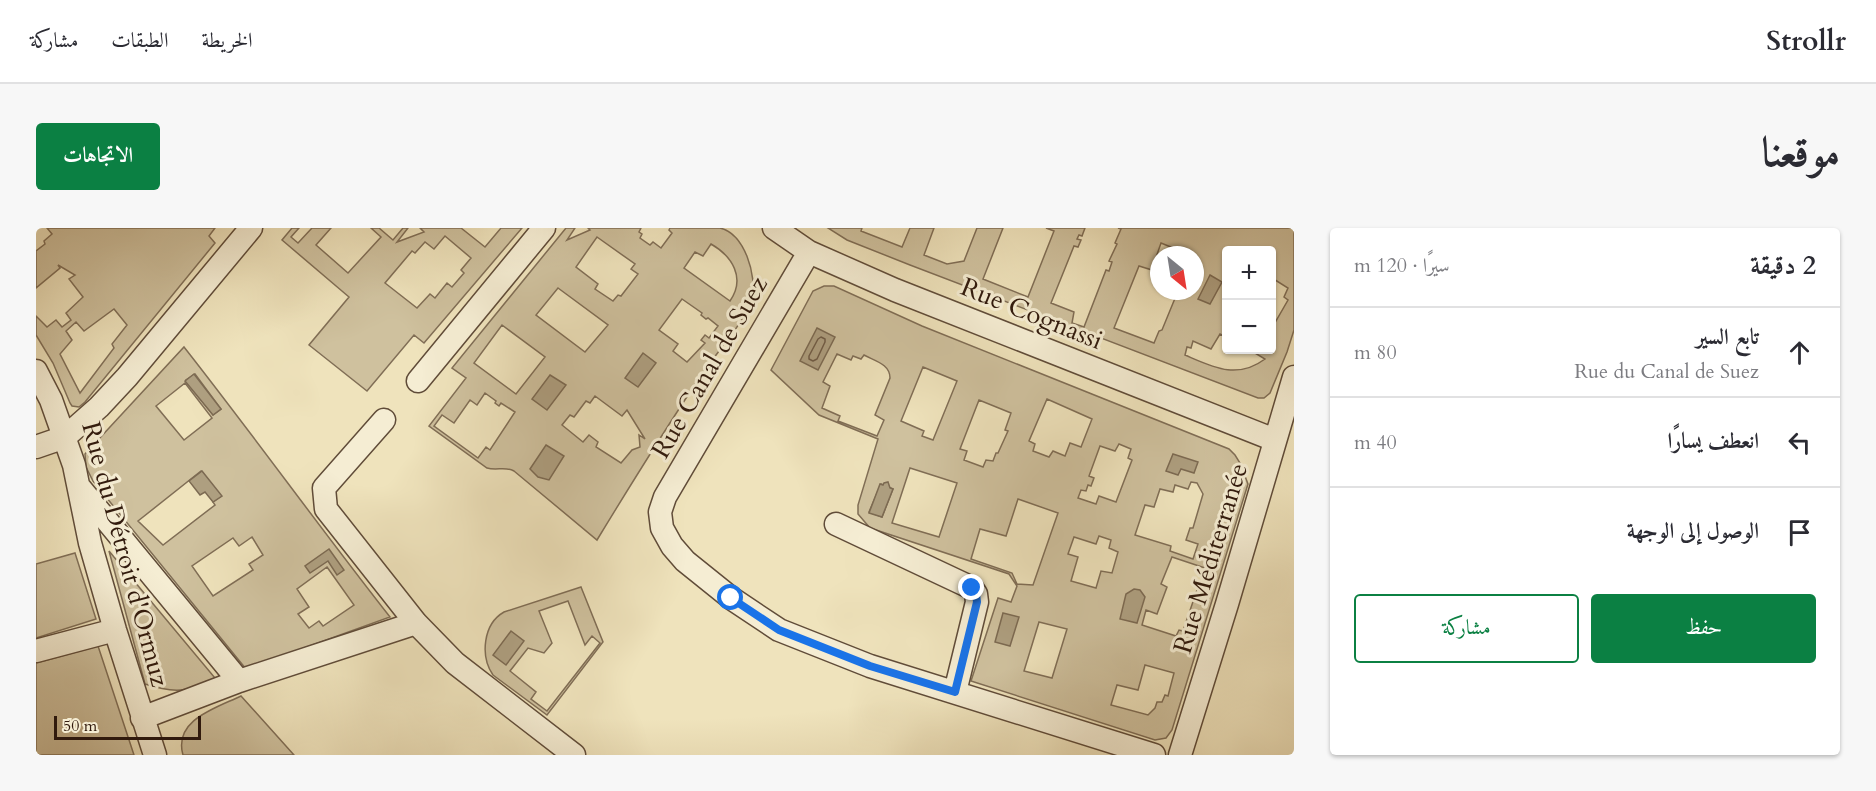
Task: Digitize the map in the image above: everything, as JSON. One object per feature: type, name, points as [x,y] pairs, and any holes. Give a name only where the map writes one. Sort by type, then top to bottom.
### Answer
[{"type":"street","points":[[36,447],[65,437],[84,422],[112,393],[251,228]]},
{"type":"street","points":[[418,381],[544,228]]},
{"type":"street","name":"Rue Cognassi","points":[[774,228],[809,252],[895,290],[1275,440]]},
{"type":"street","name":"Rue Canal de Suez","points":[[809,252],[665,497],[660,512],[662,528],[672,546],[685,561],[731,598],[779,630],[870,666],[955,692]]},
{"type":"street","name":"Rue du Détroit d'Ormuz","points":[[36,371],[51,400],[65,437],[79,487],[90,543],[155,755]]},
{"type":"street","name":"Rue Méditerranée","points":[[1180,755],[1294,377]]},
{"type":"street","points":[[384,420],[324,488],[326,509],[416,623],[455,663],[574,755]]},
{"type":"street","points":[[79,487],[239,681]]},
{"type":"street","points":[[836,524],[972,588],[977,602],[955,692],[1154,755]]},
{"type":"street","points":[[142,718],[239,681],[416,623]]},
{"type":"street","points":[[36,651],[115,630]]},
{"type":"shaded area","points":[[47,228],[215,228],[209,236],[215,243],[79,407],[72,406],[70,403],[53,363],[36,335],[36,316],[47,327],[56,320],[62,327],[71,320],[66,313],[83,297],[69,279],[75,275],[58,265],[60,268],[36,288],[36,251],[52,234]],"holes":[[[114,309],[127,325],[112,344],[114,348],[80,393],[60,354],[72,340],[66,331],[76,322],[84,331]]]},
{"type":"shaded area","points":[[292,228],[299,228],[291,237],[298,243],[312,228],[331,228],[316,245],[348,273],[381,237],[371,228],[379,228],[393,240],[403,228],[408,228],[397,242],[424,232],[420,228],[461,228],[485,247],[501,228],[522,228],[424,343],[414,335],[367,391],[309,345],[349,297],[282,240]],"holes":[[[445,236],[471,258],[461,270],[464,273],[452,287],[447,283],[435,298],[430,294],[417,308],[385,283],[412,251],[415,253],[425,242],[434,249]]]},
{"type":"shaded area","points":[[566,228],[575,228],[567,240],[590,230],[588,228],[641,228],[640,238],[650,245],[653,242],[661,248],[672,233],[670,228],[720,228],[736,238],[751,268],[752,298],[744,317],[702,374],[597,540],[514,471],[487,468],[429,426],[466,378],[452,368]],"holes":[[[597,237],[635,264],[631,269],[638,274],[621,296],[618,295],[613,301],[595,289],[598,284],[576,267]],[[711,244],[730,261],[737,276],[735,292],[730,301],[684,268],[695,252],[703,256]],[[558,288],[608,325],[585,352],[536,315]],[[682,299],[718,326],[709,338],[705,335],[701,340],[705,343],[687,362],[673,351],[678,344],[659,330]],[[502,325],[545,357],[516,394],[474,363]],[[485,393],[499,406],[501,403],[515,412],[490,450],[486,447],[478,458],[434,426],[442,415],[454,423],[470,400],[477,405]],[[595,396],[622,416],[627,410],[645,439],[639,435],[640,447],[632,450],[621,463],[596,447],[598,442],[589,435],[583,442],[562,425],[570,415],[574,417],[586,401],[590,403]]]},
{"type":"shaded area","points":[[828,228],[862,228],[861,231],[902,247],[910,228],[934,228],[924,255],[947,264],[964,261],[977,228],[1003,228],[983,279],[1028,297],[1054,231],[1046,228],[1085,228],[1082,236],[1079,235],[1077,239],[1081,240],[1078,247],[1074,246],[1051,303],[1074,312],[1072,323],[1084,327],[1106,270],[1109,271],[1112,262],[1109,261],[1121,229],[1118,228],[1294,228],[1294,330],[1270,393],[1264,398],[1258,398],[847,240]]},
{"type":"shaded area","points":[[824,286],[834,286],[922,326],[1229,449],[1235,455],[1248,484],[1172,730],[1166,738],[1155,740],[971,681],[998,598],[1011,602],[1017,586],[1009,574],[870,528],[858,514],[858,505],[878,439],[819,415],[771,370],[813,291]],"holes":[[[837,354],[851,360],[853,356],[861,359],[864,355],[885,366],[890,378],[875,415],[884,420],[877,436],[838,421],[840,416],[822,408],[830,386],[823,382]],[[923,367],[957,381],[933,440],[922,436],[924,431],[901,421]],[[1047,399],[1092,419],[1081,447],[1070,443],[1065,456],[1053,451],[1049,457],[1033,451],[1035,444],[1029,441]],[[979,400],[1011,413],[1005,430],[1008,431],[993,461],[986,460],[983,467],[964,460],[967,451],[960,449]],[[1119,444],[1131,449],[1128,458],[1132,460],[1116,502],[1099,496],[1096,504],[1078,498],[1081,490],[1086,491],[1088,485],[1091,486],[1094,478],[1089,476],[1100,446],[1115,451]],[[910,468],[957,483],[939,537],[892,523]],[[1191,482],[1197,483],[1203,494],[1193,528],[1190,528],[1186,540],[1198,544],[1193,559],[1170,551],[1171,546],[1135,535],[1145,505],[1154,507],[1160,489],[1173,492],[1175,485],[1188,489]],[[881,484],[893,489],[882,517],[869,512]],[[1018,499],[1058,513],[1033,585],[1017,584],[1012,573],[971,559],[980,529],[1006,536]],[[1099,536],[1111,540],[1109,548],[1118,552],[1112,573],[1101,571],[1096,588],[1071,581],[1078,557],[1068,554],[1074,537],[1096,544]],[[1172,557],[1208,569],[1204,584],[1199,584],[1183,631],[1179,630],[1176,636],[1142,625],[1146,610],[1157,614],[1167,587],[1161,584]],[[1039,622],[1067,629],[1052,678],[1024,671]],[[1145,665],[1174,673],[1168,696],[1165,695],[1162,702],[1157,702],[1148,715],[1111,705],[1117,685],[1138,690]]]},
{"type":"shaded area","points":[[184,347],[390,617],[246,669],[93,481],[86,467],[85,454]],"holes":[[[195,374],[221,409],[213,415],[186,380]],[[185,383],[212,418],[184,440],[156,406]],[[201,471],[221,496],[213,502],[215,505],[163,545],[138,521]],[[252,537],[263,555],[249,564],[253,570],[213,596],[192,566],[233,538],[239,546]],[[327,567],[354,605],[323,626],[319,621],[309,628],[298,614],[309,607],[297,589]]]},
{"type":"shaded area","points":[[109,551],[215,678],[197,687],[181,690],[164,689],[145,684]]},
{"type":"shaded area","points":[[75,553],[96,619],[36,638],[36,564]]},
{"type":"shaded area","points":[[581,587],[603,642],[547,715],[493,675],[489,667],[485,650],[488,632],[497,617],[504,612]],"holes":[[[568,601],[585,645],[592,636],[600,643],[547,711],[531,699],[536,692],[510,671],[528,648],[544,653],[552,643],[539,611]]]},
{"type":"shaded area","points":[[98,646],[134,755],[36,755],[36,663]]},
{"type":"shaded area","points":[[241,696],[294,755],[183,755],[184,733],[190,724],[209,711]]},
{"type":"water","points":[[1210,275],[1222,282],[1210,304],[1200,300],[1204,300],[1204,287]]},
{"type":"water","points":[[817,328],[835,337],[818,370],[800,361]]},
{"type":"water","points":[[643,353],[656,363],[638,387],[625,378]]},
{"type":"water","points":[[194,374],[221,409],[213,415],[185,381]]},
{"type":"water","points":[[550,375],[566,385],[547,410],[532,399]]},
{"type":"water","points":[[546,445],[564,456],[549,480],[538,477],[530,469]]},
{"type":"water","points":[[1173,454],[1198,462],[1194,473],[1181,469],[1178,475],[1166,471]]},
{"type":"water","points":[[202,471],[222,496],[213,502],[205,492],[200,495],[189,481]]},
{"type":"water","points":[[888,482],[890,488],[893,489],[882,517],[869,513],[880,484]]},
{"type":"water","points":[[329,549],[344,570],[337,575],[328,561],[310,573],[305,566]]},
{"type":"water","points":[[1134,589],[1140,590],[1145,597],[1137,623],[1120,619],[1126,594]]},
{"type":"water","points":[[1003,613],[1019,617],[1010,646],[995,642]]},
{"type":"water","points":[[511,631],[524,641],[506,665],[493,655]]},
{"type":"route","points":[[731,598],[779,630],[870,666],[955,692],[977,602],[972,588]]}]
